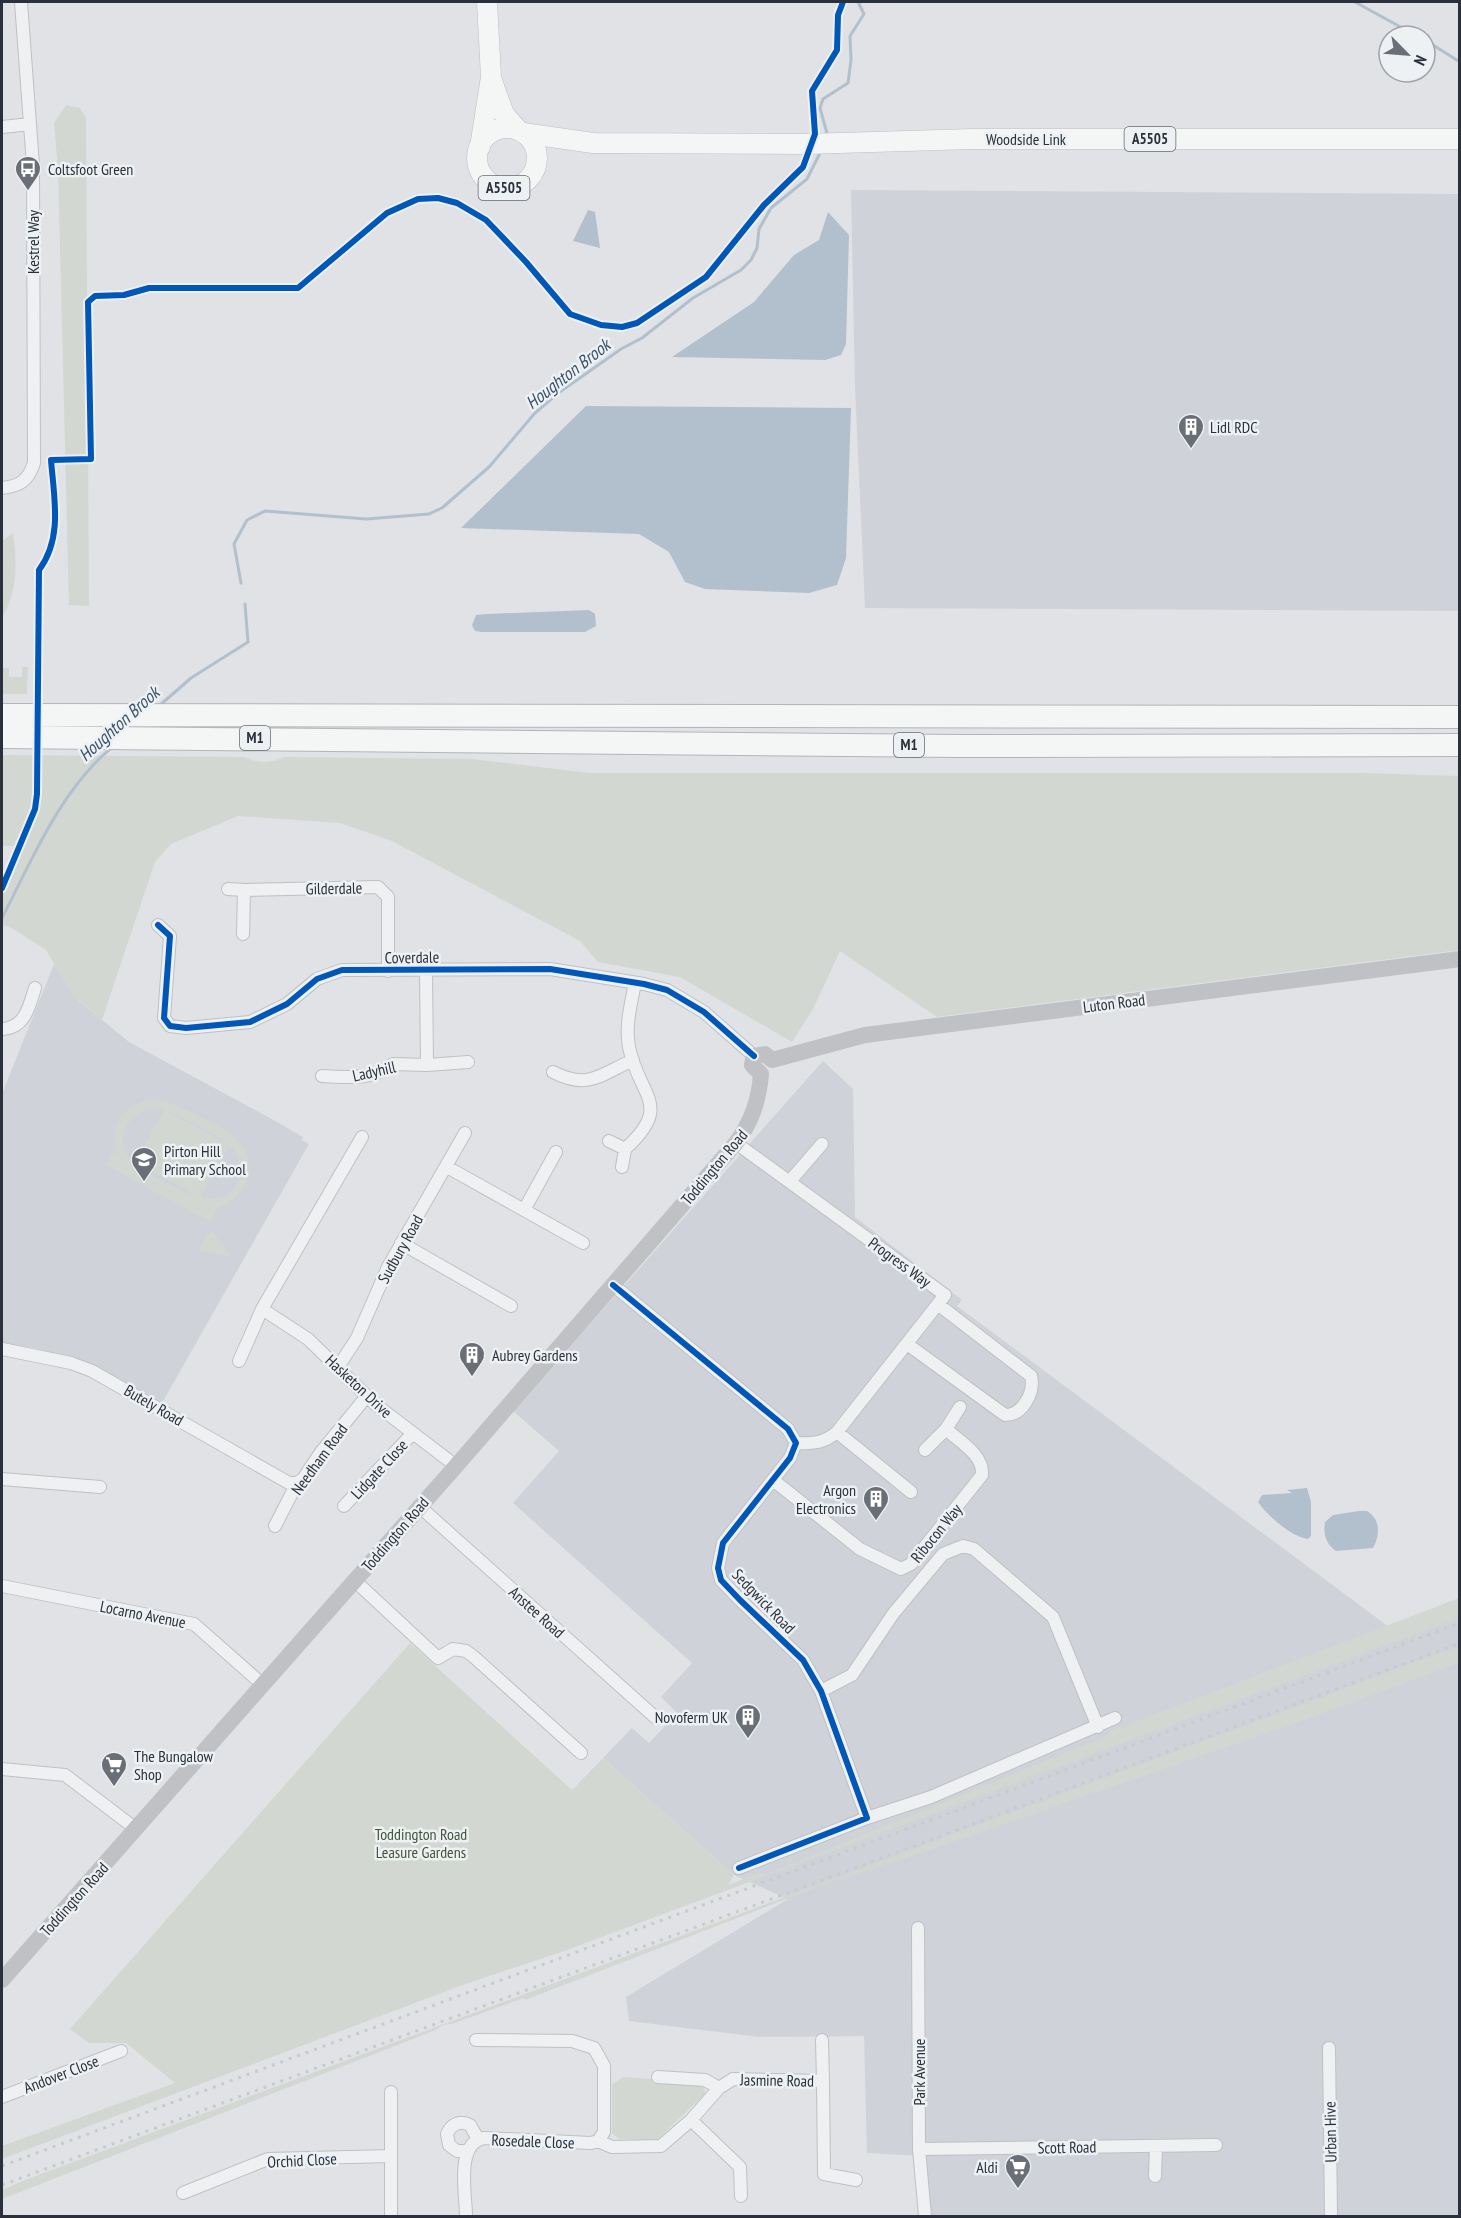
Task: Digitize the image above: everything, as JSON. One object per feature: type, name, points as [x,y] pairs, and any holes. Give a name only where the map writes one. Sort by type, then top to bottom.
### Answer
[{"type":"highway","points":[[1375,717],[1460,712]]},
{"type":"highway","name":"M1","points":[[2,715],[25,726],[59,726],[125,716],[1460,717]]},
{"type":"highway","name":"M1","points":[[2,737],[25,726]]},
{"type":"highway","name":"M1","points":[[59,726],[102,738],[959,746],[1460,745]]},
{"type":"highway","points":[[959,746],[1085,754],[1460,758]]},
{"type":"main road","name":"A5505","points":[[487,2],[490,77],[478,165],[487,180],[495,185],[503,188],[520,185],[535,168],[536,152],[529,138],[520,132],[504,114],[490,77]]},
{"type":"main road","name":"A5505","points":[[480,147],[496,131],[520,132]]},
{"type":"main road","name":"Woodside Link","points":[[520,132],[593,143],[806,144],[973,139],[1460,139]]},
{"type":"main road","name":"Woodside Link","points":[[535,168],[551,154],[593,143]]},
{"type":"main road","name":"Luton Road","points":[[771,1060],[865,1035],[1460,959]]},
{"type":"main road","points":[[765,1054],[771,1060],[770,1070],[761,1074],[752,1065],[754,1056],[765,1054]]},
{"type":"main road","name":"Toddington Road","points":[[2,1980],[456,1466],[736,1143],[748,1126],[754,1111],[761,1074]]},
{"type":"street","name":"Kestrel Way","points":[[2,488],[13,487],[26,481],[34,460],[34,248],[30,124],[21,2]]},
{"type":"street","points":[[2,127],[30,124]]},
{"type":"street","name":"Gilderdale","points":[[244,890],[378,887],[383,889],[388,897],[388,971]]},
{"type":"street","points":[[228,889],[244,890],[243,934]]},
{"type":"street","name":"Coverdale","points":[[158,925],[170,936],[164,1018],[170,1026],[186,1028],[243,1024],[287,1004],[317,978],[342,970],[550,969],[635,982],[667,990],[704,1012],[754,1056]]},
{"type":"street","points":[[426,970],[427,1065]]},
{"type":"street","points":[[622,1167],[625,1149],[645,1129],[651,1116],[646,1091],[633,1060],[627,1034],[635,982]]},
{"type":"street","points":[[2,1029],[11,1029],[24,1019],[35,988]]},
{"type":"street","points":[[553,1072],[571,1081],[584,1082],[633,1060]]},
{"type":"street","name":"Ladyhill","points":[[322,1076],[353,1078],[386,1070],[393,1064],[427,1065],[468,1062]]},
{"type":"street","name":"Sudbury Road","points":[[338,1367],[357,1338],[401,1244],[465,1133]]},
{"type":"street","points":[[239,1361],[262,1309],[362,1137]]},
{"type":"street","points":[[609,1141],[625,1149]]},
{"type":"street","name":"Progress Way","points":[[736,1143],[945,1295],[837,1432],[827,1440],[816,1443],[796,1443]]},
{"type":"street","points":[[790,1181],[822,1144]]},
{"type":"street","points":[[524,1210],[556,1152]]},
{"type":"street","points":[[447,1167],[583,1243]]},
{"type":"street","points":[[401,1244],[511,1306]]},
{"type":"street","points":[[613,1285],[788,1429],[796,1443]]},
{"type":"street","points":[[907,1344],[1005,1415],[1015,1414],[1025,1402],[1032,1388],[1031,1376],[939,1305]]},
{"type":"street","name":"Hasketon Drive","points":[[262,1309],[308,1339],[367,1396],[456,1466]]},
{"type":"street","name":"Butely Road","points":[[2,1349],[60,1360],[92,1371],[289,1483],[297,1483]]},
{"type":"street","name":"Needham Road","points":[[275,1526],[297,1483],[303,1479],[321,1452],[367,1396]]},
{"type":"street","points":[[925,1449],[946,1429],[960,1407]]},
{"type":"street","name":"Ribocon Way","points":[[773,1480],[860,1549],[893,1567],[906,1567],[916,1558],[982,1475],[983,1466],[974,1454],[946,1429]]},
{"type":"street","points":[[837,1432],[911,1492]]},
{"type":"street","name":"Lidgate Close","points":[[344,1506],[413,1433]]},
{"type":"street","name":"Sedgwick Road","points":[[796,1443],[794,1451],[773,1480],[723,1543],[718,1568],[721,1580],[803,1660],[821,1691],[867,1818]]},
{"type":"street","points":[[2,1479],[100,1487]]},
{"type":"street","name":"Anstee Road","points":[[419,1506],[656,1718]]},
{"type":"street","points":[[821,1691],[848,1679],[893,1614],[934,1562],[952,1548],[963,1546],[974,1549],[1053,1617],[1098,1727]]},
{"type":"street","points":[[354,1581],[438,1658],[453,1649],[466,1652],[581,1753]]},
{"type":"street","name":"Locarno Avenue","points":[[2,1586],[194,1624],[262,1684]]},
{"type":"street","points":[[739,1868],[867,1818],[931,1797],[1115,1718]]},
{"type":"street","points":[[2,1768],[65,1775],[136,1829]]},
{"type":"street","name":"Park Avenue","points":[[918,1928],[919,2149],[925,2217]]},
{"type":"street","name":"Rosedale Close","points":[[466,2217],[467,2151],[478,2139],[591,2143],[598,2141],[604,2132],[604,2066],[594,2048],[572,2041],[476,2040]]},
{"type":"street","points":[[822,2040],[823,2081]]},
{"type":"street","name":"Urban Hive","points":[[1329,2048],[1331,2217]]},
{"type":"street","name":"Andover Close","points":[[2,2097],[121,2051]]},
{"type":"street","points":[[657,2077],[705,2080],[719,2088]]},
{"type":"street","name":"Jasmine Road","points":[[598,2141],[612,2147],[661,2146],[691,2120],[719,2088],[733,2079],[823,2081],[824,2174],[856,2180]]},
{"type":"street","points":[[391,2092],[391,2217]]},
{"type":"street","points":[[691,2120],[740,2168],[741,2196]]},
{"type":"street","points":[[467,2151],[457,2151],[449,2145],[447,2134],[452,2126],[460,2122],[470,2125],[478,2139]]},
{"type":"street","name":"Scott Road","points":[[919,2149],[1216,2145]]},
{"type":"street","points":[[1155,2146],[1155,2176]]},
{"type":"street","name":"Orchid Close","points":[[183,2193],[268,2159],[392,2156]]},
{"type":"shaded area","name":"Lidl RDC","points":[[851,190],[1459,194],[1459,611],[865,608],[855,387]]},
{"type":"shaded area","name":"Pirton Hill Primary School","points":[[54,964],[78,1000],[129,1042],[270,1118],[303,1137],[302,1140],[309,1144],[162,1403],[82,1362],[35,1348],[2,1344],[2,1094]]},
{"type":"shaded area","points":[[823,1061],[853,1089],[855,1217],[962,1300],[957,1306],[1389,1627],[1459,1601],[1459,2216],[929,2216],[922,2156],[867,2153],[864,2036],[759,2037],[629,2021],[626,1997],[788,1899],[734,1875],[603,1758],[632,1728],[649,1743],[677,1713],[661,1697],[692,1663],[513,1503],[559,1451],[513,1411]]},
{"type":"green space","points":[[66,105],[80,108],[86,118],[89,606],[69,605],[58,169],[54,123]]},
{"type":"green space","points":[[13,533],[14,587],[2,617],[2,541]]},
{"type":"green space","points":[[22,667],[28,667],[27,694],[2,694],[2,668],[9,668],[9,677],[22,677]]},
{"type":"green space","points":[[2,755],[245,757],[265,762],[285,757],[471,759],[590,773],[1362,773],[1459,776],[1459,950],[937,1017],[840,951],[813,1009],[792,1042],[680,977],[598,962],[580,941],[392,841],[340,823],[238,816],[171,844],[155,862],[102,1020],[73,995],[46,950],[10,927],[2,925],[2,883],[15,846],[2,846]]},
{"type":"green space","points":[[150,1099],[159,1100],[197,1115],[232,1135],[245,1150],[249,1170],[247,1180],[236,1197],[217,1208],[211,1222],[106,1165],[114,1152],[117,1154],[115,1135],[120,1119],[132,1106]],"holes":[[[150,1108],[180,1116],[205,1129],[234,1150],[240,1172],[238,1181],[230,1192],[218,1198],[186,1192],[160,1180],[132,1161],[124,1145],[125,1129],[129,1122],[142,1111]]]},
{"type":"green space","points":[[164,1110],[229,1145],[200,1197],[135,1162]]},
{"type":"green space","points":[[212,1231],[232,1257],[199,1251],[205,1238]]},
{"type":"green space","name":"Toddington Road Leasure Gardens","points":[[1459,1598],[1459,1618],[564,1951],[468,1983],[2,2159],[2,2146],[175,2083],[126,2043],[89,2043],[70,2029],[410,1643],[572,1790],[603,1758],[734,1875],[728,1885],[759,1873],[769,1873],[1105,1737],[1111,1731]]},
{"type":"green space","points":[[1459,1646],[1459,1663],[1299,1722],[828,1883],[525,2000],[524,1998],[452,2024],[443,2025],[436,2030],[2,2199],[2,2190],[25,2180]]},
{"type":"green space","points":[[623,2077],[652,2079],[653,2083],[702,2084],[706,2093],[657,2140],[619,2139],[612,2133],[612,2085]]},
{"type":"water","points":[[588,210],[595,212],[600,248],[573,241]]},
{"type":"water","points":[[828,212],[849,235],[846,344],[841,355],[825,360],[672,357],[754,302],[794,255],[819,240]]},
{"type":"water","points":[[586,406],[851,408],[846,558],[837,585],[809,593],[705,589],[685,582],[669,552],[639,534],[461,528]]},
{"type":"water","points":[[589,610],[595,614],[596,626],[585,632],[482,632],[475,631],[472,625],[476,615]]},
{"type":"water","points":[[1307,1488],[1311,1502],[1311,1536],[1308,1539],[1280,1525],[1258,1502],[1262,1495],[1292,1493],[1287,1490]]},
{"type":"water","points":[[1367,1511],[1377,1523],[1378,1533],[1373,1548],[1336,1551],[1326,1538],[1325,1522],[1333,1515]]},
{"type":"waterway","name":"Houghton Brook","points":[[828,137],[820,108],[823,99],[848,83],[851,60],[850,36],[864,14],[858,2]]},
{"type":"waterway","points":[[1355,2],[1395,24]]},
{"type":"waterway","points":[[1437,48],[1460,62]]},
{"type":"waterway","name":"Houghton Brook","points":[[241,583],[234,544],[247,520],[265,511],[366,519],[429,514],[442,508],[489,467],[535,413],[557,394],[621,349],[642,338],[693,298],[741,270],[751,260],[757,248],[759,229],[771,208],[807,179],[821,151]]},
{"type":"waterway","name":"Houghton Brook","points":[[159,706],[191,678],[248,642],[245,604]]},
{"type":"waterway","name":"Houghton Brook","points":[[2,918],[36,850],[62,805],[93,765],[111,748]]},
{"type":"railway","points":[[2,2166],[1460,1623]]},
{"type":"railway","points":[[2,2185],[1460,1643]]},
{"type":"cycle path","points":[[2,888],[35,809],[37,794],[39,570],[47,558],[54,531],[55,503],[51,460],[91,459],[88,302],[95,296],[124,295],[149,288],[298,288],[387,213],[418,199],[438,198],[457,203],[486,220],[526,262],[570,314],[601,325],[622,327],[637,323],[706,277],[764,205],[803,167],[815,134],[812,91],[837,50],[838,15],[843,2]]},
{"type":"cycle path","points":[[158,925],[170,936],[164,1018],[170,1026],[186,1028],[250,1022],[287,1004],[317,979],[342,970],[550,969],[644,984],[667,990],[704,1012],[754,1056]]},
{"type":"cycle path","points":[[613,1285],[788,1429],[796,1443],[790,1458],[723,1543],[718,1568],[721,1580],[803,1660],[821,1691],[867,1818],[739,1868]]},
{"type":"place","name":"Coltsfoot Green","points":[[28,192]]},
{"type":"place","name":"Lidl RDC","points":[[1191,450]]},
{"type":"place","name":"Pirton Hill Primary School","points":[[144,1183]]},
{"type":"place","name":"Aubrey Gardens","points":[[472,1378]]},
{"type":"place","name":"Argon Electronics","points":[[876,1522]]},
{"type":"place","name":"Novoferm UK","points":[[748,1740]]},
{"type":"place","name":"The Bungalow Shop","points":[[114,1788]]},
{"type":"place","name":"Aldi","points":[[1018,2190]]}]
